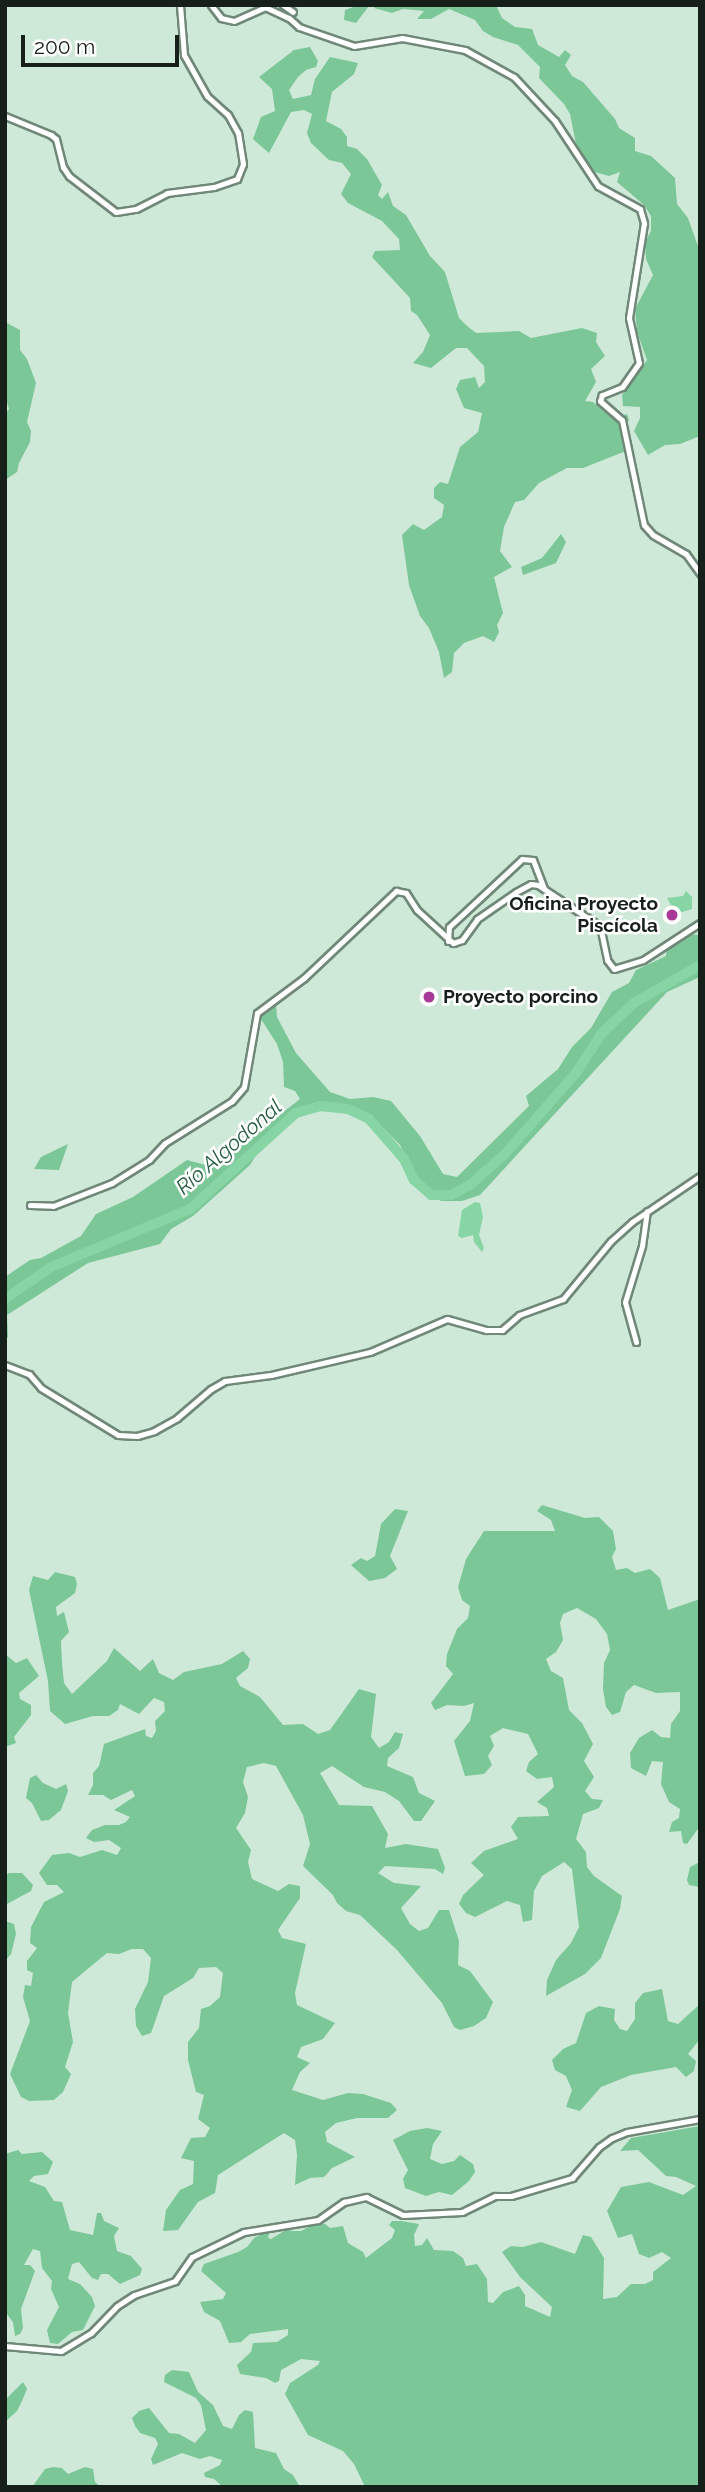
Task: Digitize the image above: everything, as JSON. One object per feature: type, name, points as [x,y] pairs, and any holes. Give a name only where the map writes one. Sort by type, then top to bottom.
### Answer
[{"type":"street","points":[[5,116],[56,139],[69,176],[116,212],[136,209],[167,193],[214,187],[237,179],[243,163],[238,133],[228,115],[201,89],[184,55],[180,5]]},
{"type":"street","points":[[211,5],[221,18],[233,21],[265,8],[289,18],[299,27],[354,46],[402,38],[465,50],[514,77],[555,121],[598,186],[639,209],[644,223],[629,318],[639,363],[622,387],[602,396],[600,401],[622,421],[644,525],[653,535],[685,554],[700,573]]},
{"type":"street","points":[[283,5],[293,12]]},
{"type":"street","points":[[448,941],[449,927],[522,859],[533,860],[544,889]]},
{"type":"street","points":[[30,1205],[53,1206],[112,1183],[149,1160],[173,1138],[232,1101],[244,1087],[257,1013],[312,971],[396,891],[406,892],[413,905],[448,941],[458,943],[477,919],[528,885],[534,884],[600,926],[607,960],[614,969],[622,969],[643,960],[700,923]]},
{"type":"street","points":[[5,1365],[29,1374],[41,1388],[118,1435],[137,1436],[154,1432],[225,1381],[271,1375],[370,1352],[447,1319],[486,1330],[502,1330],[519,1315],[563,1299],[611,1241],[647,1211],[700,1176]]},
{"type":"street","points":[[636,1342],[625,1303],[642,1246],[647,1211]]},
{"type":"street","points":[[5,2346],[61,2351],[91,2333],[117,2306],[134,2295],[175,2281],[192,2257],[244,2232],[318,2220],[344,2202],[366,2197],[403,2215],[462,2212],[495,2196],[511,2196],[572,2178],[599,2147],[627,2132],[700,2119]]},
{"type":"shaded area","points":[[359,5],[369,6],[356,23],[344,20],[345,10]]},
{"type":"shaded area","points":[[376,5],[496,5],[502,18],[515,27],[532,29],[538,45],[559,57],[565,50],[571,55],[565,65],[572,76],[583,82],[615,119],[619,128],[635,138],[635,151],[651,156],[675,178],[677,204],[688,218],[699,249],[700,436],[680,444],[665,445],[648,455],[634,431],[640,418],[640,407],[623,406],[622,395],[647,360],[637,332],[635,309],[653,275],[646,259],[645,242],[651,231],[651,216],[644,205],[617,182],[620,172],[609,176],[595,172],[577,149],[570,114],[564,104],[539,78],[540,67],[518,45],[493,37],[483,31],[475,20],[449,9],[431,19],[417,19],[424,11],[403,9],[392,13],[374,8]]},
{"type":"shaded area","points":[[310,47],[318,61],[316,67],[306,70],[298,77],[289,90],[293,99],[311,95],[315,79],[330,57],[358,63],[354,74],[332,92],[326,121],[341,129],[347,137],[347,146],[357,149],[367,159],[382,185],[378,195],[382,199],[388,192],[393,206],[406,215],[430,256],[445,272],[459,318],[476,333],[519,331],[531,338],[582,328],[597,333],[596,342],[605,356],[591,369],[596,382],[585,401],[593,402],[608,415],[617,418],[627,414],[629,420],[622,432],[632,443],[626,451],[583,468],[567,468],[539,483],[524,500],[515,502],[504,527],[500,551],[512,567],[494,577],[503,613],[497,625],[499,632],[494,642],[483,636],[464,643],[454,653],[452,672],[444,678],[439,652],[429,628],[420,616],[409,585],[402,535],[413,524],[424,530],[442,517],[444,505],[434,498],[434,488],[440,482],[448,484],[460,447],[478,432],[482,413],[464,408],[456,389],[460,380],[475,377],[479,388],[485,382],[484,366],[467,348],[456,348],[431,368],[413,363],[423,352],[430,335],[417,315],[411,311],[410,298],[372,257],[375,251],[400,250],[399,239],[382,221],[348,203],[341,194],[351,174],[342,163],[329,160],[311,143],[307,133],[312,114],[304,110],[291,112],[269,153],[253,139],[261,117],[275,111],[272,89],[259,77],[294,50]]},
{"type":"shaded area","points":[[5,322],[20,330],[20,350],[27,359],[36,383],[27,422],[31,431],[30,442],[17,472],[5,480],[5,414],[9,409],[5,396]]},
{"type":"shaded area","points":[[561,534],[566,542],[556,563],[523,575],[521,567],[542,558]]},
{"type":"shaded area","points":[[686,891],[692,897],[692,909],[676,914],[667,898],[683,896]]},
{"type":"shaded area","points":[[686,934],[700,935],[700,977],[667,992],[480,1195],[462,1201],[441,1201],[421,1185],[400,1145],[377,1122],[347,1108],[320,1105],[295,1113],[267,1137],[250,1165],[193,1216],[171,1229],[160,1244],[88,1263],[7,1315],[8,1337],[5,1340],[5,1277],[30,1260],[41,1258],[81,1236],[96,1214],[133,1197],[187,1160],[213,1167],[300,1099],[295,1091],[284,1087],[283,1062],[277,1044],[259,1016],[266,1009],[276,1005],[277,1017],[296,1053],[330,1092],[350,1099],[373,1097],[391,1101],[420,1136],[443,1174],[457,1177],[529,1106],[526,1096],[558,1069],[572,1047],[591,1028],[612,992],[629,983],[636,970],[666,956],[667,946]]},
{"type":"shaded area","points":[[68,1144],[59,1170],[34,1169],[41,1157]]},
{"type":"shaded area","points":[[475,1202],[480,1203],[483,1217],[479,1235],[484,1248],[482,1252],[474,1242],[473,1235],[462,1238],[458,1236],[462,1210]]},
{"type":"shaded area","points":[[542,1505],[585,1518],[599,1517],[613,1531],[616,1549],[612,1557],[616,1570],[627,1568],[635,1573],[650,1569],[660,1578],[668,1610],[700,1599],[700,1826],[687,1844],[683,1843],[681,1831],[669,1832],[672,1822],[679,1818],[680,1809],[669,1802],[661,1784],[663,1762],[652,1761],[646,1776],[631,1768],[630,1753],[639,1738],[652,1730],[661,1737],[670,1738],[671,1724],[680,1711],[680,1692],[656,1693],[634,1685],[626,1692],[620,1712],[612,1715],[606,1707],[603,1689],[604,1663],[610,1650],[607,1634],[596,1619],[577,1608],[563,1614],[560,1623],[563,1640],[556,1652],[546,1659],[551,1671],[563,1678],[569,1710],[582,1723],[593,1744],[584,1761],[594,1777],[585,1791],[592,1799],[603,1800],[599,1808],[583,1814],[576,1839],[586,1852],[587,1867],[594,1876],[622,1896],[620,1909],[601,1958],[585,1974],[546,1996],[547,1980],[556,1960],[571,1943],[579,1927],[572,1869],[564,1862],[542,1876],[534,1891],[532,1920],[523,1922],[520,1905],[507,1901],[475,1917],[466,1913],[459,1904],[463,1895],[484,1875],[471,1863],[484,1851],[518,1839],[511,1827],[518,1817],[549,1816],[547,1808],[537,1802],[554,1787],[552,1777],[537,1779],[526,1771],[529,1762],[538,1754],[528,1734],[503,1728],[490,1736],[494,1746],[488,1756],[492,1765],[484,1774],[465,1776],[454,1741],[470,1721],[474,1703],[464,1706],[447,1705],[435,1710],[431,1703],[453,1674],[446,1666],[447,1654],[457,1629],[468,1618],[470,1606],[462,1600],[458,1587],[466,1559],[484,1531],[555,1531],[551,1520],[537,1511]]},
{"type":"shaded area","points":[[395,1509],[408,1511],[390,1556],[397,1569],[385,1578],[369,1581],[351,1565],[361,1558],[367,1561],[375,1556],[381,1524]]},
{"type":"shaded area","points":[[55,1572],[75,1577],[77,1584],[75,1593],[56,1607],[57,1616],[64,1612],[69,1632],[61,1641],[62,1663],[64,1683],[72,1694],[107,1661],[114,1648],[140,1671],[153,1659],[159,1673],[173,1680],[184,1672],[222,1664],[243,1651],[250,1659],[248,1668],[236,1678],[240,1686],[260,1697],[283,1725],[303,1724],[318,1734],[330,1730],[359,1689],[376,1694],[371,1737],[379,1748],[389,1742],[395,1732],[403,1734],[399,1748],[388,1758],[387,1766],[413,1777],[419,1793],[435,1801],[421,1821],[414,1821],[399,1801],[385,1792],[364,1787],[332,1766],[320,1773],[339,1805],[372,1806],[388,1834],[385,1848],[406,1844],[438,1849],[445,1868],[443,1874],[435,1869],[385,1866],[378,1873],[394,1883],[421,1886],[401,1908],[410,1924],[419,1931],[428,1928],[439,1910],[449,1910],[459,1941],[458,1965],[470,1971],[493,2002],[486,2018],[474,2026],[460,2030],[454,2027],[442,2003],[397,1950],[360,1915],[346,1911],[337,1903],[333,1895],[303,1866],[310,1844],[303,1815],[276,1766],[264,1763],[247,1767],[243,1782],[248,1797],[245,1813],[236,1828],[251,1850],[248,1862],[252,1879],[278,1891],[289,1884],[300,1886],[300,1898],[278,1930],[282,1938],[306,1944],[295,1993],[297,2005],[335,2023],[323,2039],[301,2047],[297,2057],[310,2063],[300,2072],[292,2090],[323,2100],[348,2093],[363,2094],[391,2103],[397,2110],[388,2118],[357,2118],[336,2123],[325,2132],[327,2142],[355,2157],[332,2168],[324,2177],[310,2178],[295,2185],[295,2140],[284,2133],[218,2175],[215,2193],[198,2202],[178,2230],[163,2231],[166,2210],[180,2190],[193,2184],[194,2161],[181,2158],[191,2138],[205,2137],[210,2128],[198,2119],[204,2095],[196,2092],[188,2060],[188,2042],[199,2028],[201,2009],[210,2006],[220,1997],[223,1973],[216,1967],[199,1968],[193,1978],[164,1996],[151,2033],[142,2036],[136,2026],[135,2009],[148,1982],[151,1958],[143,1949],[132,1949],[119,1954],[107,1953],[72,1982],[68,2013],[73,2042],[65,2067],[71,2074],[63,2092],[54,2100],[29,2101],[21,2097],[10,2074],[30,2021],[23,1997],[25,1985],[31,1986],[33,1973],[27,1970],[27,1961],[37,1948],[30,1943],[31,1927],[44,1902],[64,1892],[57,1885],[47,1885],[39,1873],[52,1855],[69,1853],[80,1857],[102,1850],[117,1855],[121,1848],[109,1840],[94,1842],[86,1838],[92,1830],[126,1822],[130,1817],[114,1810],[135,1796],[132,1790],[111,1800],[103,1795],[88,1795],[93,1785],[93,1773],[99,1766],[104,1744],[145,1729],[146,1736],[152,1738],[156,1731],[155,1721],[165,1711],[164,1702],[154,1698],[139,1714],[120,1704],[118,1710],[109,1716],[93,1716],[65,1724],[50,1711],[48,1681],[29,1590],[33,1576],[48,1580]]},
{"type":"shaded area","points":[[5,1654],[16,1663],[27,1658],[39,1676],[19,1693],[20,1699],[31,1705],[31,1715],[14,1737],[16,1743],[5,1747]]},
{"type":"shaded area","points":[[36,1775],[43,1783],[56,1789],[66,1784],[68,1791],[61,1810],[49,1820],[41,1821],[32,1803],[26,1798],[30,1778]]},
{"type":"shaded area","points":[[700,1862],[700,1887],[689,1885],[687,1880],[690,1867]]},
{"type":"shaded area","points":[[9,1873],[22,1873],[33,1885],[31,1891],[5,1905],[5,1876]]},
{"type":"shaded area","points":[[5,1921],[14,1924],[16,1934],[11,1954],[5,1961]]},
{"type":"shaded area","points":[[662,1989],[668,2021],[678,2024],[700,2004],[700,2039],[688,2054],[696,2061],[694,2071],[686,2077],[676,2067],[631,2075],[601,2087],[580,2111],[566,2107],[572,2090],[566,2076],[555,2070],[552,2060],[563,2049],[576,2043],[586,2013],[599,2006],[615,2009],[614,2020],[620,2029],[627,2031],[635,2019],[635,2003],[643,1993]]},
{"type":"shaded area","points":[[700,2126],[700,2487],[365,2487],[354,2464],[343,2451],[308,2435],[285,2394],[290,2383],[320,2361],[301,2359],[281,2370],[279,2381],[275,2383],[266,2378],[240,2374],[237,2365],[251,2352],[253,2343],[277,2342],[288,2335],[288,2329],[250,2334],[241,2342],[229,2343],[220,2321],[204,2312],[200,2302],[223,2299],[226,2293],[201,2271],[204,2264],[238,2252],[247,2247],[254,2238],[270,2230],[268,2238],[271,2239],[289,2228],[291,2231],[301,2231],[312,2225],[325,2224],[330,2228],[343,2226],[348,2243],[363,2252],[366,2258],[392,2238],[395,2230],[389,2225],[392,2221],[419,2224],[414,2235],[415,2246],[422,2245],[427,2238],[434,2250],[453,2251],[463,2258],[466,2266],[477,2264],[487,2279],[488,2302],[493,2303],[503,2292],[519,2286],[525,2295],[525,2306],[550,2317],[552,2307],[520,2277],[502,2252],[511,2246],[523,2247],[541,2242],[575,2254],[583,2235],[591,2237],[604,2258],[603,2299],[617,2297],[631,2284],[645,2284],[653,2280],[653,2272],[671,2258],[662,2252],[649,2258],[639,2254],[632,2234],[618,2238],[607,2211],[621,2187],[649,2182],[683,2195],[696,2186],[676,2177],[666,2176],[638,2150],[620,2151],[631,2138]]},
{"type":"shaded area","points":[[427,2128],[442,2131],[433,2144],[430,2159],[442,2164],[454,2161],[460,2155],[473,2164],[475,2172],[469,2181],[452,2195],[439,2192],[426,2196],[405,2188],[403,2179],[408,2170],[393,2140],[410,2131]]},
{"type":"shaded area","points":[[18,2150],[22,2154],[42,2152],[53,2162],[48,2174],[34,2176],[29,2181],[45,2187],[54,2201],[62,2202],[70,2230],[93,2235],[97,2213],[101,2213],[104,2221],[119,2228],[114,2236],[117,2251],[131,2256],[142,2269],[140,2275],[120,2284],[108,2274],[101,2274],[98,2280],[92,2278],[79,2262],[72,2264],[68,2279],[80,2284],[92,2297],[95,2306],[83,2330],[72,2332],[58,2344],[50,2343],[47,2330],[59,2307],[51,2289],[52,2281],[42,2268],[40,2251],[33,2249],[24,2265],[30,2265],[35,2271],[21,2309],[23,2328],[20,2334],[15,2336],[13,2322],[5,2312],[5,2154]]},
{"type":"shaded area","points":[[172,2370],[189,2372],[198,2392],[213,2405],[223,2426],[232,2429],[239,2415],[245,2410],[253,2412],[255,2448],[276,2453],[284,2469],[293,2475],[300,2487],[223,2487],[214,2479],[205,2477],[204,2473],[220,2465],[222,2460],[210,2456],[200,2459],[182,2453],[153,2465],[151,2459],[158,2444],[155,2438],[140,2433],[135,2426],[132,2418],[139,2411],[149,2408],[169,2433],[179,2434],[195,2443],[206,2430],[201,2405],[196,2398],[164,2382],[165,2375]]},
{"type":"shaded area","points":[[23,2382],[27,2389],[22,2401],[17,2411],[5,2422],[5,2400]]},
{"type":"shaded area","points":[[85,2467],[93,2469],[95,2482],[101,2487],[32,2487],[45,2469],[62,2468],[68,2474]]},
{"type":"waterway","name":"Río Algodonal","points":[[5,1299],[51,1267],[190,1209],[296,1113],[320,1106],[348,1109],[369,1119],[404,1159],[414,1180],[431,1195],[451,1195],[470,1185],[505,1154],[576,1073],[602,1033],[634,1003],[700,965]]},
{"type":"place","name":"Oficina Proyecto Piscícola","points":[[672,915]]},
{"type":"place","name":"Proyecto porcino","points":[[429,997]]}]
